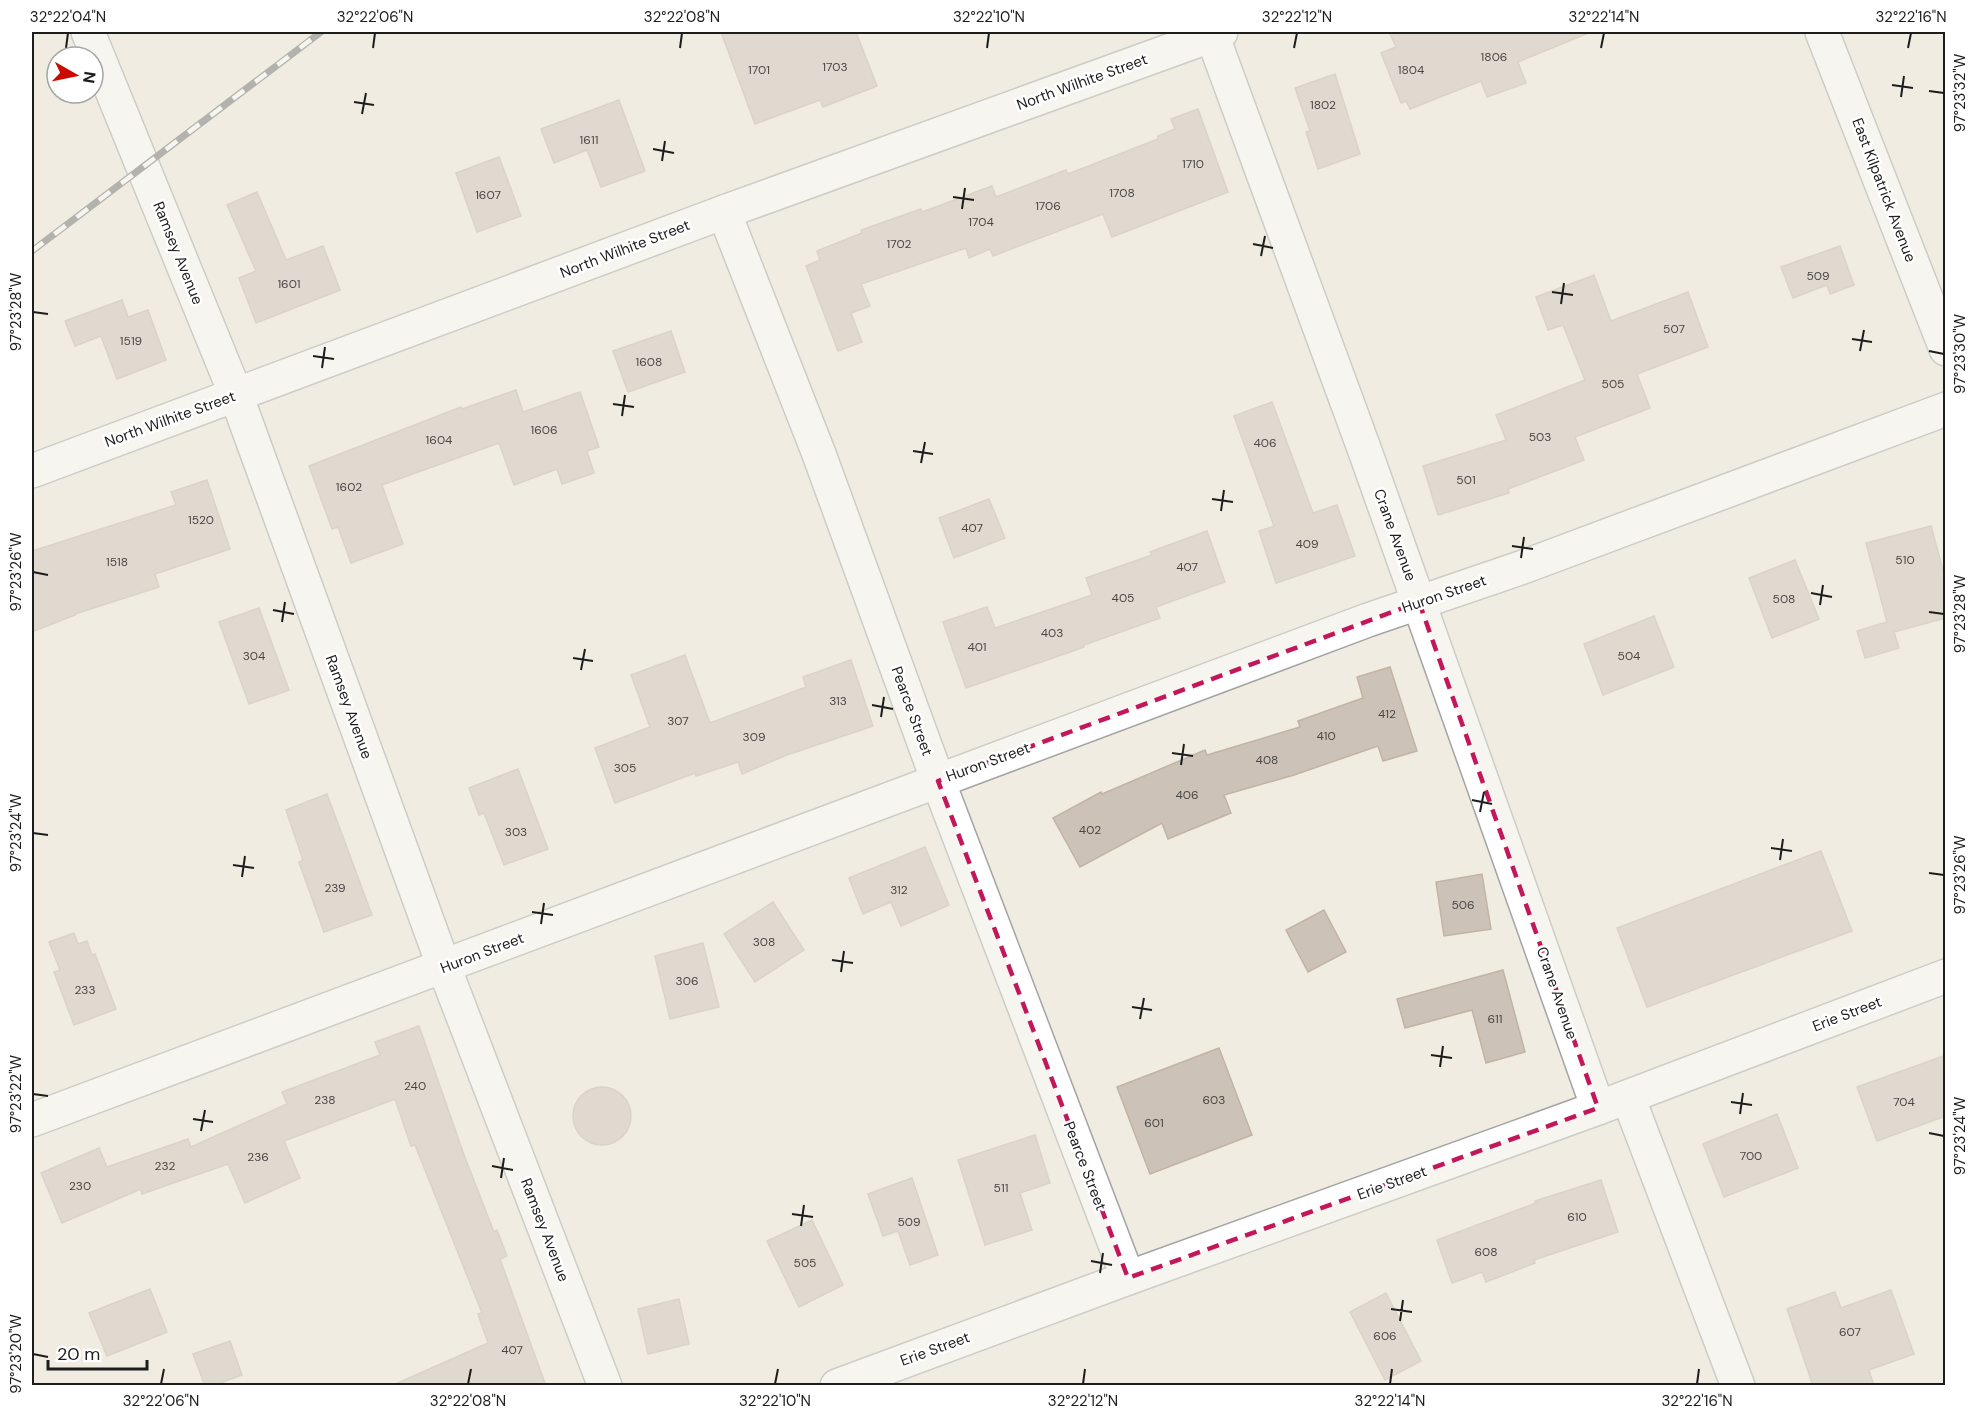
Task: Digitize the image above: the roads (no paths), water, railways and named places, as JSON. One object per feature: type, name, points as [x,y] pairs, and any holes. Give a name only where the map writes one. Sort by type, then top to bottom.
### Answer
[{"type":"street","name":"Ramsey Avenue","points":[[88,32],[236,395],[444,967],[605,1386]]},
{"type":"street","name":"North Wilhite Street","points":[[32,471],[724,212],[1215,32]]},
{"type":"street","name":"Crane Avenue","points":[[1215,32],[1598,1108]]},
{"type":"street","name":"East Kilpatrick Avenue","points":[[1822,32],[1946,349]]},
{"type":"street","name":"Pearce Street","points":[[724,212],[819,454],[938,781],[1128,1278]]},
{"type":"street","name":"Huron Street","points":[[32,1120],[1419,602],[1523,567],[1946,409]]},
{"type":"street","name":"Erie Street","points":[[837,1386],[1628,1097],[1946,976]]},
{"type":"street","points":[[1628,1097],[1738,1386]]},
{"type":"railway","points":[[32,251],[321,32]]}]
